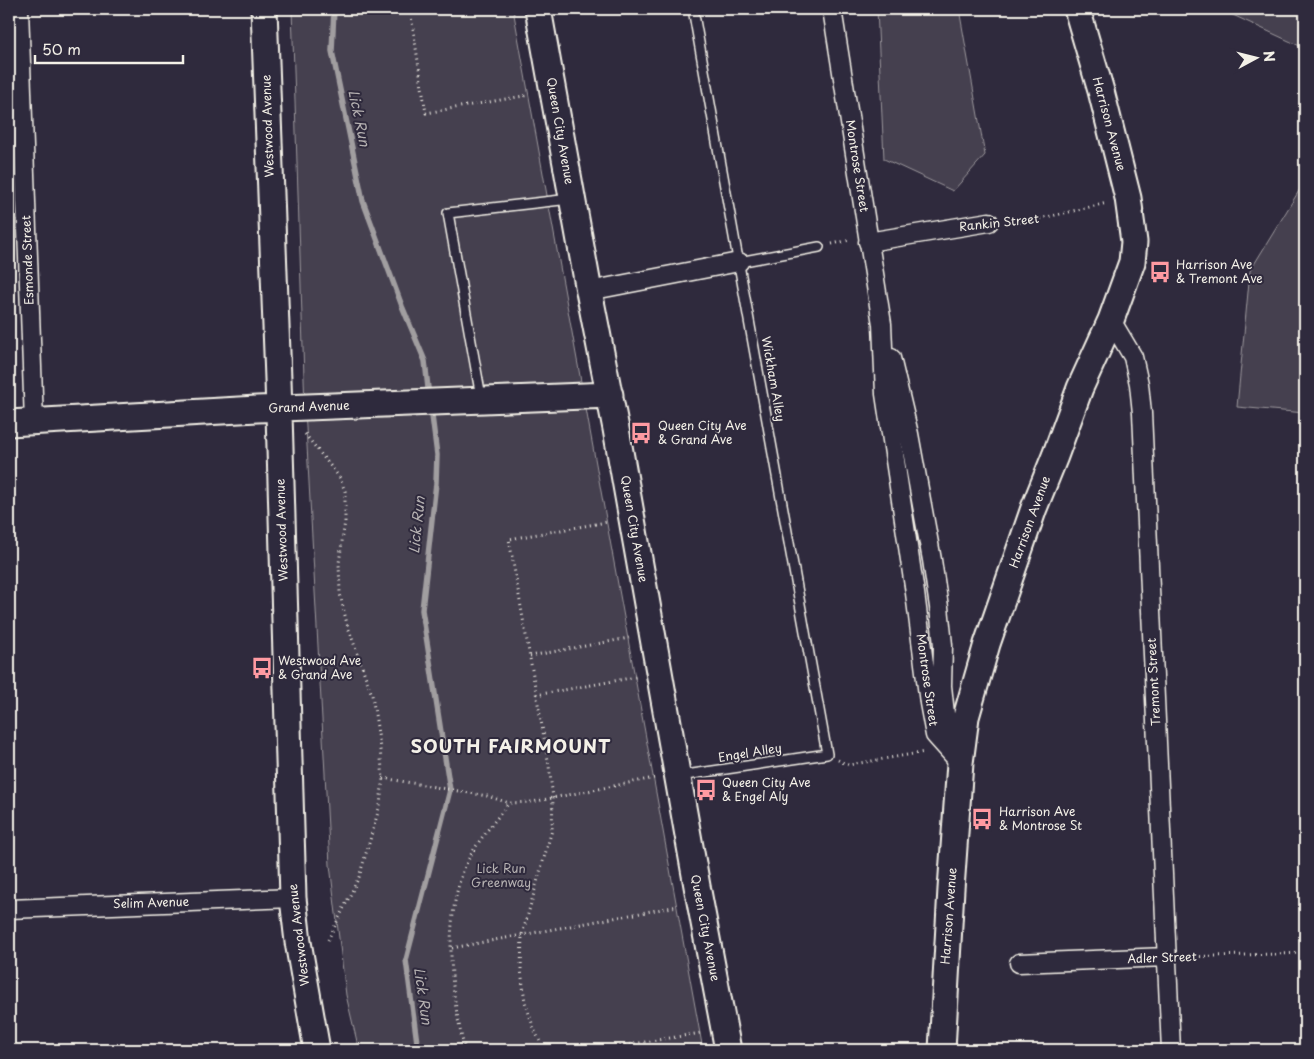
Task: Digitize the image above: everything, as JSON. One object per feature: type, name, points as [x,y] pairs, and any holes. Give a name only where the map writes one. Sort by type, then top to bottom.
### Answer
[{"type":"main road","name":"Westwood Avenue","points":[[264,9],[279,409],[293,898],[298,942],[317,1050]]},
{"type":"main road","name":"Queen City Avenue","points":[[538,9],[589,291],[610,395],[666,777],[696,886],[728,1050]]},
{"type":"main road","name":"Harrison Avenue","points":[[942,1050],[960,763],[966,718],[987,644],[1034,508],[1080,388],[1111,320],[1132,262],[1134,242],[1128,198],[1101,91],[1077,9]]},
{"type":"main road","name":"Grand Avenue","points":[[9,423],[406,403],[610,395]]},
{"type":"street","name":"Esmonde Street","points":[[20,9],[34,422]]},
{"type":"street","name":"Montrose Street","points":[[832,9],[882,324],[885,394],[929,703],[935,735],[960,763]]},
{"type":"street","name":"Rankin Street","points":[[868,242],[990,222]]},
{"type":"street","points":[[589,291],[739,262]]},
{"type":"street","name":"Tremont Street","points":[[1111,320],[1132,357],[1139,384],[1142,413],[1171,1050]]},
{"type":"street","name":"Selim Avenue","points":[[9,909],[293,898]]},
{"type":"street","name":"Adler Street","points":[[1019,963],[1166,957]]},
{"type":"lane","name":"Wickham Alley","points":[[693,9],[827,754]]},
{"type":"lane","points":[[482,400],[448,213],[573,198]]},
{"type":"lane","points":[[739,262],[819,247]]},
{"type":"lane","name":"Engel Alley","points":[[666,777],[827,754]]},
{"type":"path","points":[[410,9],[426,113],[529,95]]},
{"type":"path","name":"Rankin Street","points":[[990,222],[1026,222],[1128,198]]},
{"type":"path","points":[[819,247],[856,239],[868,242]]},
{"type":"path","points":[[305,434],[340,478],[345,491],[346,521],[339,563],[340,594],[347,624],[372,695],[383,778],[380,805],[358,877],[328,940]]},
{"type":"path","points":[[544,1050],[534,1029],[525,1002],[521,969],[522,935],[552,830],[553,798],[509,539],[607,522]]},
{"type":"path","points":[[530,656],[629,638]]},
{"type":"path","points":[[536,694],[636,677]]},
{"type":"path","points":[[827,754],[848,765],[928,751]]},
{"type":"path","points":[[383,778],[487,796],[510,802],[532,802],[666,777]]},
{"type":"path","points":[[466,1050],[457,1012],[453,980],[453,907],[464,868],[482,838],[510,802]]},
{"type":"path","points":[[452,948],[678,906]]},
{"type":"path","name":"Adler Street","points":[[1166,957],[1305,953]]},
{"type":"path","points":[[595,1050],[701,1033]]},
{"type":"green space","name":"Lick Run Greenway","points":[[292,9],[513,9],[703,1050],[359,1050],[346,995],[330,865],[305,409]]},
{"type":"green space","points":[[877,9],[959,9],[985,155],[953,191],[884,159]]},
{"type":"green space","points":[[1220,9],[1305,9],[1305,47],[1302,47]]},
{"type":"green space","points":[[1305,181],[1305,413],[1237,407],[1250,271]]},
{"type":"waterway","name":"Lick Run","points":[[334,9],[332,51],[363,201],[402,306],[425,361],[429,397]]},
{"type":"waterway","name":"Lick Run","points":[[418,1050],[406,960],[450,790],[422,610],[436,483],[437,455],[431,408]]},
{"type":"place","name":"Harrison Ave & Tremont Ave","points":[[1160,272]]},
{"type":"place","name":"Queen City Ave & Grand Ave","points":[[641,433]]},
{"type":"place","name":"Westwood Ave & Grand Ave","points":[[262,668]]},
{"type":"place","name":"Queen City Ave & Engel Aly","points":[[706,790]]},
{"type":"place","name":"Harrison Ave & Montrose St","points":[[982,819]]},
{"type":"district","name":"SOUTH FAIRMOUNT","points":[[511,747]]}]
